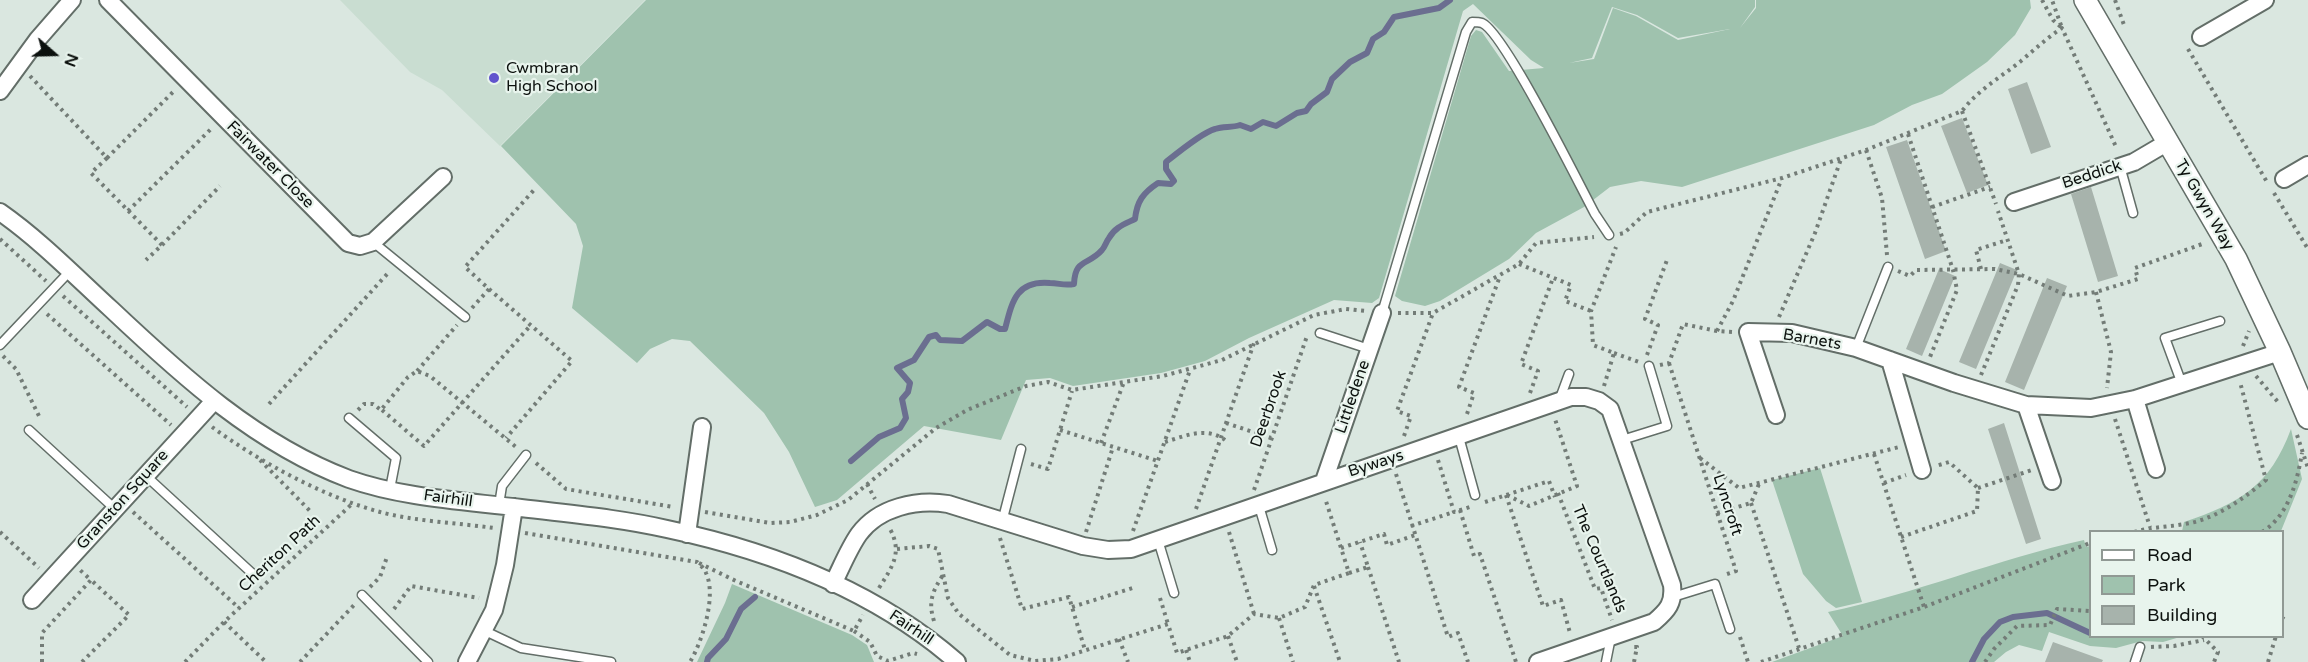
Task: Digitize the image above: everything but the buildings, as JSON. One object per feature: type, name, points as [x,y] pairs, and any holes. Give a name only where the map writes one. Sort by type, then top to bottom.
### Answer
[{"type":"street","points":[[0,91],[72,0]]},
{"type":"street","name":"Fairwater Close","points":[[108,0],[339,235],[348,243],[360,246],[373,242]]},
{"type":"street","name":"Ty Gwyn Way","points":[[2085,0],[2236,260],[2280,351],[2301,422]]},
{"type":"street","points":[[2201,37],[2265,0]]},
{"type":"street","name":"Beddick","points":[[2014,202],[2134,162],[2168,142]]},
{"type":"street","points":[[2284,179],[2308,165]]},
{"type":"street","points":[[373,242],[443,177]]},
{"type":"street","name":"Fairhill","points":[[0,212],[70,271],[214,400],[246,425],[313,463],[351,479],[428,497],[633,523],[737,545],[861,597],[907,624],[952,658]]},
{"type":"street","name":"Littledene","points":[[1322,482],[1382,313]]},
{"type":"street","points":[[1748,332],[1776,415]]},
{"type":"street","name":"Barnets","points":[[1748,332],[1792,333],[1856,348],[2026,405],[2091,408],[2135,399],[2182,385],[2280,351]]},
{"type":"street","points":[[1890,360],[1922,470]]},
{"type":"street","name":"Byways","points":[[833,584],[860,533],[877,518],[914,502],[931,501],[948,504],[1081,546],[1108,550],[1126,549],[1189,530],[1571,397],[1599,401]]},
{"type":"street","points":[[2135,399],[2156,469]]},
{"type":"street","name":"Granston Square","points":[[32,600],[214,400]]},
{"type":"street","points":[[1538,662],[1654,622],[1668,610],[1673,597],[1672,585],[1622,440],[1610,409],[1599,401]]},
{"type":"street","points":[[2026,405],[2049,473]]},
{"type":"street","points":[[687,534],[702,427]]},
{"type":"street","points":[[467,662],[485,631],[501,585],[510,531],[506,506]]},
{"type":"lane","points":[[1382,313],[1466,32],[1472,22],[1482,23],[1492,32],[1515,64],[1595,214],[1609,235]]},
{"type":"lane","points":[[2120,166],[2133,213]]},
{"type":"lane","points":[[373,242],[465,316]]},
{"type":"lane","points":[[1856,348],[1888,267]]},
{"type":"lane","points":[[0,345],[70,271]]},
{"type":"lane","points":[[2182,385],[2165,338],[2220,321]]},
{"type":"lane","points":[[1320,333],[1369,349]]},
{"type":"lane","points":[[1622,440],[1667,426],[1646,365]]},
{"type":"lane","points":[[1555,403],[1569,374]]},
{"type":"lane","points":[[349,418],[396,458],[390,489]]},
{"type":"lane","points":[[30,430],[118,505]]},
{"type":"lane","points":[[1458,437],[1475,495]]},
{"type":"lane","points":[[998,521],[1021,449]]},
{"type":"lane","points":[[506,506],[502,486],[526,454]]},
{"type":"lane","points":[[145,476],[254,575]]},
{"type":"lane","points":[[1253,508],[1272,550]]},
{"type":"lane","points":[[1158,540],[1174,593]]},
{"type":"lane","points":[[1673,597],[1715,584],[1730,629]]},
{"type":"lane","points":[[362,595],[428,662]]},
{"type":"lane","points":[[485,631],[521,648],[611,662]]},
{"type":"lane","points":[[1605,662],[1614,635]]},
{"type":"lane","points":[[2135,662],[2140,647]]},
{"type":"path","points":[[2042,0],[2053,20],[2062,28]]},
{"type":"path","points":[[2052,0],[2062,28],[2117,150],[2120,166]]},
{"type":"path","points":[[2115,0],[2126,33]]},
{"type":"path","points":[[417,371],[430,376],[566,489],[770,523],[790,522],[817,515],[848,500],[936,428],[967,410],[1026,386],[1048,382],[1072,390],[1191,370],[1222,360],[1254,342],[1314,315],[1346,309],[1382,313],[1433,313],[1519,264],[1536,243],[1621,234],[1647,212],[1782,178],[1908,134],[1962,111],[1970,101],[2039,43],[2062,28]]},
{"type":"path","points":[[2185,45],[2308,249]]},
{"type":"path","points":[[19,65],[107,158]]},
{"type":"path","points":[[162,245],[91,173],[185,80]]},
{"type":"path","points":[[1962,111],[2019,274],[2018,285],[1975,389]]},
{"type":"path","points":[[128,211],[222,117]]},
{"type":"path","points":[[1908,134],[1953,270],[1957,290],[1924,372]]},
{"type":"path","points":[[1866,150],[1882,198],[1888,267],[1910,276],[1916,270],[1995,269],[2019,274],[2068,296],[2096,292],[2138,279],[2135,268],[2196,248],[2207,240],[2212,251]]},
{"type":"path","points":[[1772,333],[1815,233],[1841,159]]},
{"type":"path","points":[[1717,331],[1733,301],[1782,178]]},
{"type":"path","points":[[146,260],[220,186]]},
{"type":"path","points":[[1932,207],[1990,188]]},
{"type":"path","points":[[506,438],[572,362],[465,267],[534,190]]},
{"type":"path","points":[[1621,234],[1591,311],[1593,345],[1653,368],[1670,363],[1683,324],[1717,331],[1748,332]]},
{"type":"path","points":[[0,239],[198,417]]},
{"type":"path","points":[[1981,269],[1976,250],[2007,240]]},
{"type":"path","points":[[1646,365],[1658,325],[1645,319],[1667,260]]},
{"type":"path","points":[[269,404],[398,262]]},
{"type":"path","points":[[1519,264],[1571,285],[1565,301],[1591,311]]},
{"type":"path","points":[[1458,437],[1474,393],[1459,387],[1500,275]]},
{"type":"path","points":[[1522,413],[1538,371],[1521,364],[1553,278]]},
{"type":"path","points":[[381,410],[408,377],[417,371],[489,289]]},
{"type":"path","points":[[38,305],[182,435]]},
{"type":"path","points":[[1433,313],[1397,411],[1411,416],[1394,458],[1411,526],[1448,637],[1458,633],[1468,662]]},
{"type":"path","name":"Deerbrook","points":[[1253,508],[1271,438],[1314,315]]},
{"type":"path","points":[[349,418],[364,404],[373,404],[424,446],[530,326]]},
{"type":"path","points":[[2138,530],[2187,524],[2219,512],[2244,498],[2266,480],[2241,365],[2243,348],[2249,330]]},
{"type":"path","points":[[1189,530],[1254,342]]},
{"type":"path","points":[[0,353],[16,369],[39,416]]},
{"type":"path","points":[[1599,401],[1614,353]]},
{"type":"path","name":"Lyncroft","points":[[1670,363],[1736,571],[1721,577],[1715,584]]},
{"type":"path","points":[[2241,365],[2282,408]]},
{"type":"path","points":[[1126,549],[1191,370]]},
{"type":"path","points":[[1101,443],[1124,382]]},
{"type":"path","points":[[1018,460],[1048,469],[1072,390]]},
{"type":"path","points":[[1506,495],[1529,506],[1577,486],[1555,403]]},
{"type":"path","points":[[2263,530],[2284,510],[2297,481],[2302,452],[2301,422]]},
{"type":"path","points":[[1226,423],[1271,438]]},
{"type":"path","points":[[1060,430],[1158,461]]},
{"type":"path","points":[[1164,442],[1201,432],[1225,440]]},
{"type":"path","points":[[1700,457],[1739,488],[1914,444]]},
{"type":"path","points":[[1434,445],[1454,512]]},
{"type":"path","points":[[1081,546],[1113,447]]},
{"type":"path","points":[[2302,452],[2308,468]]},
{"type":"path","points":[[254,454],[312,513]]},
{"type":"path","points":[[1875,454],[1924,607]]},
{"type":"path","points":[[1884,483],[1948,462],[1978,488]]},
{"type":"path","points":[[1978,488],[2049,473]]},
{"type":"path","points":[[1411,526],[1549,481],[1554,497]]},
{"type":"path","points":[[1322,482],[1350,573]]},
{"type":"path","points":[[1717,513],[1751,503],[1759,483]]},
{"type":"path","points":[[867,484],[876,501]]},
{"type":"path","points":[[1901,537],[1977,511],[1978,488]]},
{"type":"path","name":"The Courtlands","points":[[1558,493],[1596,589],[1601,588],[1614,635]]},
{"type":"path","points":[[1506,495],[1543,606],[1561,600],[1575,649]]},
{"type":"path","name":"Lyncroft","points":[[1751,503],[1799,648]]},
{"type":"path","name":"Cheriton Path","points":[[185,662],[224,622],[352,504]]},
{"type":"path","points":[[118,505],[239,608]]},
{"type":"path","points":[[1460,510],[1474,556],[1480,554],[1516,662]]},
{"type":"path","points":[[1224,518],[1254,614]]},
{"type":"path","points":[[998,521],[1022,609],[1069,597],[1085,650]]},
{"type":"path","points":[[877,591],[891,567],[897,549],[896,540],[889,526]]},
{"type":"path","points":[[510,531],[697,562],[854,631],[870,642],[877,656],[888,661],[913,653],[922,655]]},
{"type":"path","points":[[0,532],[51,579]]},
{"type":"path","points":[[1341,548],[1384,534],[1387,544],[1415,535]]},
{"type":"path","points":[[1360,542],[1399,662]]},
{"type":"path","points":[[1761,662],[1924,607],[2089,544]]},
{"type":"path","points":[[897,549],[929,546],[938,549],[948,598],[959,614],[1010,655],[1035,661],[1058,659],[1168,624]]},
{"type":"path","points":[[300,662],[380,577],[387,557]]},
{"type":"path","points":[[69,559],[129,615],[82,662]]},
{"type":"path","points":[[690,662],[698,649],[708,612],[706,573],[697,562]]},
{"type":"path","points":[[1158,591],[1177,653],[1228,636],[1254,614],[1279,618],[1305,607],[1314,585],[1368,567]]},
{"type":"path","points":[[944,575],[933,591],[930,604],[933,618],[952,658]]},
{"type":"path","points":[[42,662],[42,633],[91,580]]},
{"type":"path","points":[[1314,585],[1340,662]]},
{"type":"path","points":[[387,620],[411,586],[479,598]]},
{"type":"path","points":[[1072,607],[1136,587]]},
{"type":"path","points":[[1985,662],[2018,626],[2050,625],[2057,609],[2089,611]]},
{"type":"path","points":[[854,631],[864,614]]},
{"type":"path","points":[[1279,618],[1293,662]]},
{"type":"path","points":[[224,622],[266,662]]},
{"type":"path","points":[[1730,629],[1736,626],[1748,662]]},
{"type":"path","points":[[1228,636],[1237,662]]},
{"type":"path","points":[[2140,647],[2174,646],[2203,638],[2218,652],[2214,662]]},
{"type":"path","points":[[2268,662],[2275,638]]},
{"type":"path","points":[[1119,639],[1128,662]]},
{"type":"path","points":[[1634,662],[1637,647]]},
{"type":"path","points":[[1186,650],[1190,662]]},
{"type":"shaded area","name":"Cwmbran High School","points":[[340,0],[645,0],[500,146],[442,90],[410,72]]},
{"type":"green space","points":[[646,0],[1755,0],[1755,7],[1740,28],[1756,8],[1756,0],[2030,0],[2031,8],[2015,35],[1987,62],[1942,94],[1912,105],[1874,125],[1682,187],[1641,181],[1610,187],[1584,207],[1536,233],[1509,259],[1440,301],[1425,306],[1402,301],[1395,296],[1471,36],[1476,30],[1482,32],[1509,71],[1544,68],[1531,60],[1473,4],[1463,11],[1379,298],[1372,303],[1334,300],[1249,338],[1205,361],[1161,373],[1073,386],[1050,378],[1026,380],[1001,440],[924,426],[837,500],[815,507],[789,452],[764,413],[690,341],[672,339],[650,349],[637,363],[572,308],[583,246],[576,224],[501,146]],"holes":[[[1612,7],[1637,15],[1678,38],[1730,29],[1678,40],[1636,16],[1613,8],[1594,59],[1569,63],[1592,58]]]},
{"type":"green space","points":[[2291,429],[2302,479],[2281,530],[2182,530],[2184,522],[2221,507],[2251,490],[2263,478],[2283,449]]},
{"type":"green space","points":[[1820,468],[1862,602],[1836,608],[1826,601],[1803,574],[1772,480]]},
{"type":"green space","points":[[2084,540],[2086,547],[2089,546],[2089,638],[2177,638],[2163,642],[2142,641],[2116,648],[2090,646],[2049,632],[2042,651],[2019,645],[1994,662],[1772,662],[1843,636],[1828,612],[1892,596]]},
{"type":"green space","points":[[732,584],[852,635],[867,645],[874,662],[697,662]]},
{"type":"waterway","points":[[851,461],[879,437],[900,428],[906,418],[902,399],[908,392],[910,383],[897,368],[914,360],[929,337],[936,335],[940,340],[962,341],[987,322],[1000,329],[1005,329],[1013,302],[1023,289],[1039,283],[1074,284],[1080,266],[1102,250],[1117,228],[1135,219],[1139,202],[1148,190],[1158,183],[1171,184],[1174,181],[1166,169],[1166,162],[1190,144],[1215,129],[1240,125],[1251,129],[1263,122],[1276,126],[1297,113],[1306,111],[1311,104],[1327,92],[1332,79],[1350,62],[1367,53],[1373,39],[1384,32],[1394,17],[1439,8],[1450,0]]},
{"type":"waterway","points":[[707,662],[726,639],[741,609],[755,597]]},
{"type":"waterway","points":[[1972,662],[1984,639],[2000,622],[2013,617],[2047,613],[2089,633]]},
{"type":"place","name":"Cwmbran High School","points":[[494,78]]}]
